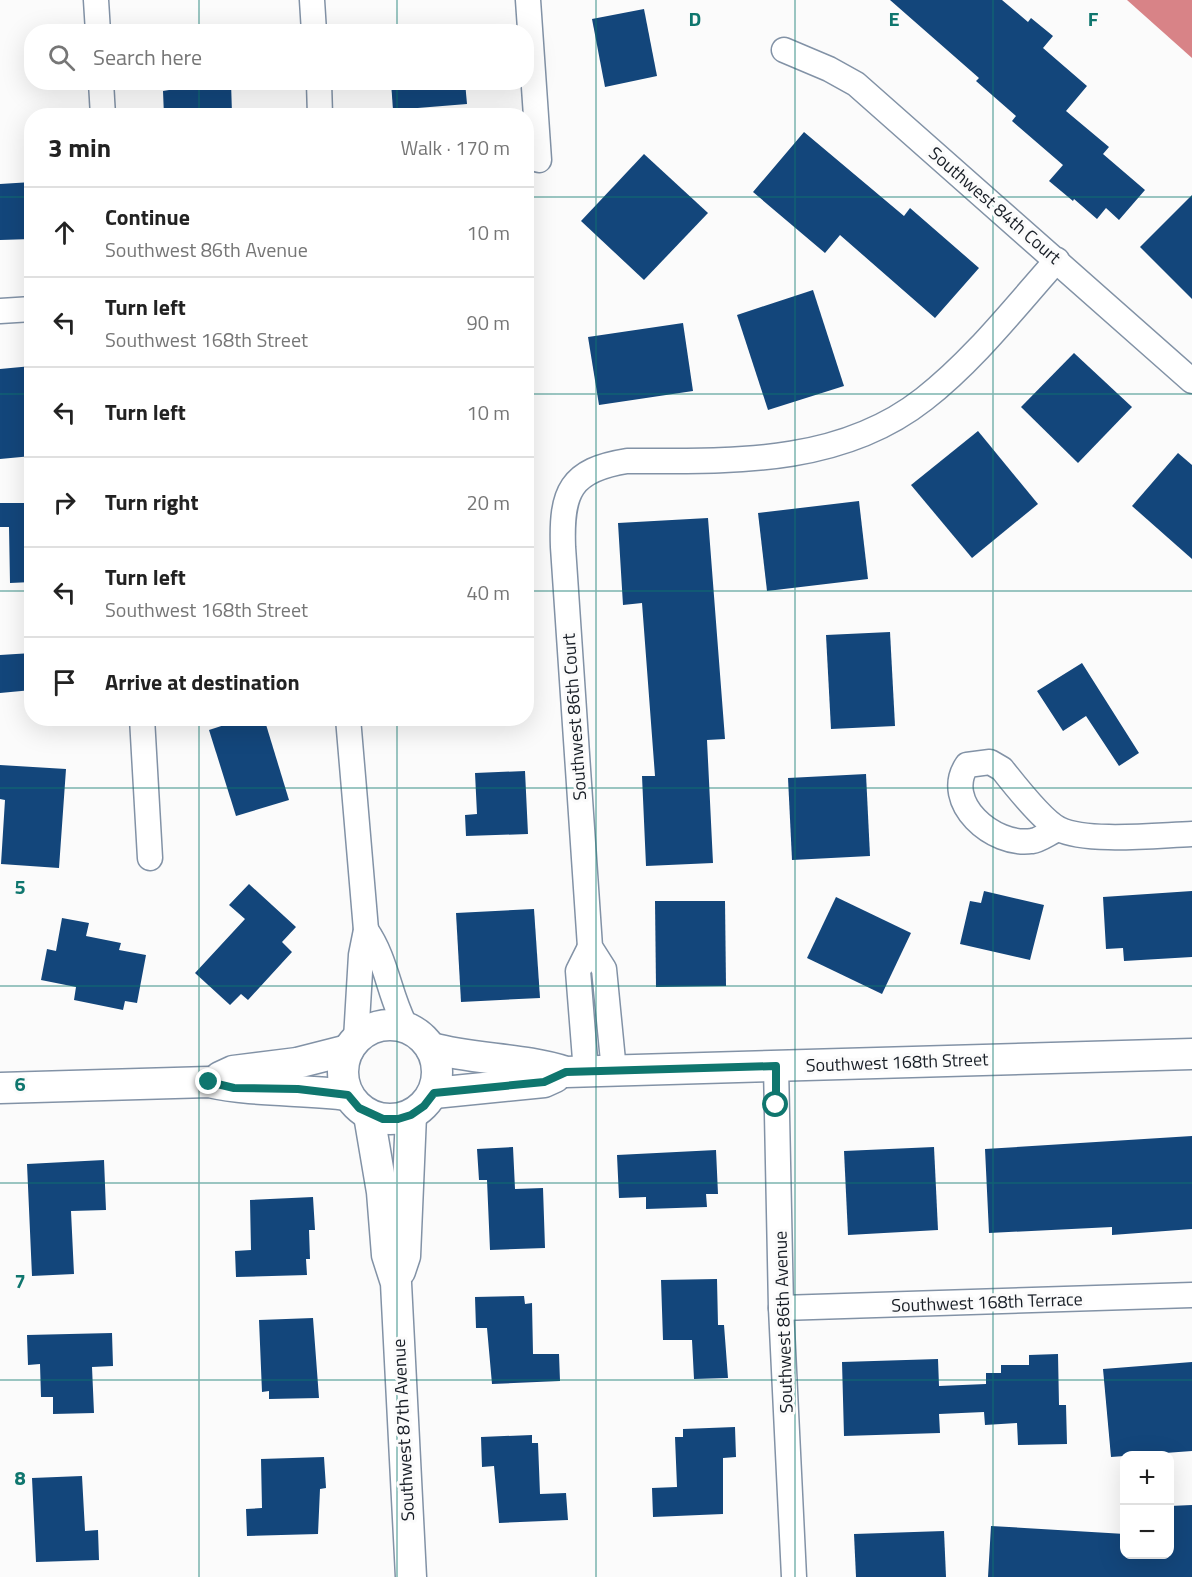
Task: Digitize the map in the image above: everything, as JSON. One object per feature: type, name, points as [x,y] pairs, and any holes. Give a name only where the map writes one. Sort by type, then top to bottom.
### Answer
[{"type":"street","points":[[96,0],[98,24]]},
{"type":"street","points":[[312,0],[314,24]]},
{"type":"street","points":[[528,0],[530,24]]},
{"type":"street","name":"Southwest 84th Court","points":[[784,50],[829,69],[856,84],[1192,381]]},
{"type":"street","points":[[534,87],[539,160]]},
{"type":"street","points":[[101,90],[103,108]]},
{"type":"street","points":[[319,90],[320,108]]},
{"type":"street","name":"Southwest 86th Court","points":[[589,1072],[604,969],[590,947],[563,547],[564,508],[571,488],[593,468],[627,460],[767,459],[815,450],[858,436],[893,418],[932,392],[976,350],[1057,260]]},
{"type":"street","points":[[0,311],[24,310]]},
{"type":"street","points":[[142,726],[150,858]]},
{"type":"street","points":[[349,726],[366,930],[361,955],[352,1045],[343,1076],[358,1105]]},
{"type":"street","points":[[1058,829],[1076,834],[1108,836],[1192,834]]},
{"type":"street","points":[[366,930],[379,949],[393,1002],[406,1027]]},
{"type":"street","points":[[0,1088],[209,1082],[234,1088],[298,1089],[358,1105],[383,1119],[398,1119],[411,1115],[424,1106],[434,1093],[438,1078],[437,1062],[431,1048],[416,1032],[406,1027],[379,1026],[352,1045],[297,1063],[233,1071],[209,1082]]},
{"type":"street","name":"Southwest 168th Street","points":[[431,1048],[484,1059],[541,1064],[589,1072]]},
{"type":"street","name":"Southwest 168th Street","points":[[434,1093],[544,1082],[589,1072],[1192,1054]]},
{"type":"street","name":"Southwest 86th Avenue","points":[[776,1066],[781,1308],[794,1577]]},
{"type":"street","name":"Southwest 87th Avenue","points":[[358,1105],[382,1192],[387,1255],[396,1282],[411,1577]]},
{"type":"street","name":"Southwest 87th Avenue","points":[[396,1282],[405,1256],[411,1115]]},
{"type":"street","name":"Southwest 168th Terrace","points":[[781,1308],[1192,1295]]},
{"type":"shaded area","points":[[1127,0],[1192,0],[1192,58]]},
{"type":"building","points":[[890,0],[1002,0],[1028,22],[1031,18],[1053,36],[1043,48],[1087,86],[1066,111],[1109,147],[1103,154],[1145,190],[1119,220],[1106,208],[1097,219],[1049,181],[1063,165],[1012,121],[1016,116],[976,81],[979,78]]},
{"type":"building","points":[[644,9],[657,76],[605,87],[592,19]]},
{"type":"building","points":[[231,90],[232,108],[164,108],[163,91]]},
{"type":"building","points":[[392,90],[466,90],[467,104],[393,108]]},
{"type":"building","points":[[804,132],[904,216],[910,208],[979,268],[935,318],[840,235],[825,253],[753,192]]},
{"type":"building","points":[[644,154],[708,213],[644,280],[581,221]]},
{"type":"building","points":[[24,182],[24,239],[0,240],[0,184]]},
{"type":"building","points":[[1192,195],[1192,299],[1140,247]]},
{"type":"building","points":[[813,290],[844,386],[768,410],[737,315]]},
{"type":"building","points":[[683,323],[693,391],[599,405],[588,337]]},
{"type":"building","points":[[1074,353],[1132,407],[1078,463],[1021,407]]},
{"type":"building","points":[[24,367],[24,457],[0,459],[0,369]]},
{"type":"building","points":[[978,431],[1038,504],[972,558],[911,485]]},
{"type":"building","points":[[1178,453],[1192,465],[1192,559],[1132,506]]},
{"type":"building","points":[[859,501],[868,579],[767,591],[758,513]]},
{"type":"building","points":[[0,503],[24,503],[24,582],[10,583],[9,527],[0,527]]},
{"type":"building","points":[[708,518],[725,739],[707,740],[713,863],[646,866],[642,776],[655,776],[642,603],[623,605],[618,523]]},
{"type":"building","points":[[890,632],[895,726],[831,729],[826,635]]},
{"type":"building","points":[[24,654],[24,691],[0,693],[0,655]]},
{"type":"building","points":[[1082,663],[1139,753],[1119,766],[1086,716],[1063,731],[1037,691]]},
{"type":"building","points":[[221,726],[266,726],[289,800],[236,816],[209,730]]},
{"type":"building","points":[[0,765],[66,769],[59,868],[1,864],[5,800],[0,799]]},
{"type":"building","points":[[525,771],[528,834],[466,836],[465,815],[477,814],[475,773]]},
{"type":"building","points":[[866,774],[870,856],[792,860],[788,778]]},
{"type":"building","points":[[249,884],[296,927],[282,942],[292,952],[248,1000],[241,994],[230,1005],[195,973],[245,919],[229,905]]},
{"type":"building","points":[[984,891],[1044,905],[1030,960],[960,944],[970,901],[981,903]]},
{"type":"building","points":[[1192,891],[1192,957],[1124,961],[1123,948],[1106,949],[1103,897]]},
{"type":"building","points":[[836,897],[911,933],[882,994],[807,958]]},
{"type":"building","points":[[655,901],[725,901],[726,986],[656,987]]},
{"type":"building","points":[[534,909],[540,998],[461,1002],[456,913]]},
{"type":"building","points":[[62,918],[89,923],[86,936],[121,943],[119,950],[146,955],[137,1003],[125,1001],[123,1010],[74,1000],[76,987],[41,980],[47,949],[56,951]]},
{"type":"building","points":[[1192,1136],[1192,1229],[1112,1235],[1112,1227],[989,1233],[985,1149]]},
{"type":"building","points":[[513,1147],[515,1189],[543,1188],[545,1248],[490,1250],[487,1180],[479,1180],[477,1149]]},
{"type":"building","points":[[934,1147],[938,1230],[848,1235],[844,1151]]},
{"type":"building","points":[[716,1150],[718,1194],[706,1194],[707,1207],[646,1209],[646,1197],[619,1198],[617,1155]]},
{"type":"building","points":[[104,1160],[106,1210],[71,1211],[74,1274],[32,1276],[27,1164]]},
{"type":"building","points":[[313,1197],[315,1230],[309,1230],[310,1259],[306,1259],[307,1275],[236,1277],[235,1251],[251,1250],[250,1200]]},
{"type":"building","points":[[717,1279],[718,1325],[724,1325],[728,1378],[694,1379],[692,1340],[663,1340],[661,1280]]},
{"type":"building","points":[[524,1296],[525,1304],[532,1303],[533,1354],[559,1354],[560,1381],[492,1384],[487,1328],[476,1328],[475,1297]]},
{"type":"building","points":[[313,1318],[319,1398],[269,1399],[269,1391],[262,1392],[259,1320]]},
{"type":"building","points":[[112,1333],[113,1366],[92,1367],[94,1413],[53,1414],[53,1397],[41,1397],[40,1364],[28,1365],[27,1335]]},
{"type":"building","points":[[1058,1354],[1059,1405],[1066,1405],[1067,1444],[1018,1445],[1017,1423],[985,1425],[984,1412],[939,1414],[940,1433],[844,1436],[842,1362],[938,1359],[939,1386],[986,1384],[986,1373],[1001,1373],[1001,1365],[1029,1365],[1029,1355]]},
{"type":"building","points":[[1192,1362],[1192,1451],[1120,1451],[1120,1456],[1111,1457],[1103,1369]]},
{"type":"building","points":[[735,1427],[736,1457],[723,1458],[723,1514],[653,1517],[652,1488],[677,1487],[675,1437],[683,1437],[683,1429]]},
{"type":"building","points":[[532,1435],[532,1443],[538,1443],[540,1494],[566,1493],[568,1520],[499,1523],[494,1466],[482,1467],[481,1437]]},
{"type":"building","points":[[324,1457],[326,1488],[320,1489],[318,1534],[247,1536],[246,1509],[262,1508],[261,1459]]},
{"type":"building","points":[[82,1476],[85,1531],[98,1530],[99,1560],[36,1562],[32,1478]]},
{"type":"building","points":[[1192,1505],[1192,1577],[988,1577],[991,1526],[1120,1534],[1120,1559],[1174,1559],[1174,1506]]},
{"type":"building","points":[[944,1531],[946,1577],[856,1577],[854,1534]]},
{"type":"route","points":[[209,1082],[234,1088],[298,1089],[348,1095],[359,1108],[369,1114],[383,1119],[398,1119],[411,1115],[424,1106],[434,1093],[544,1082],[566,1072],[776,1066],[776,1105]]}]
